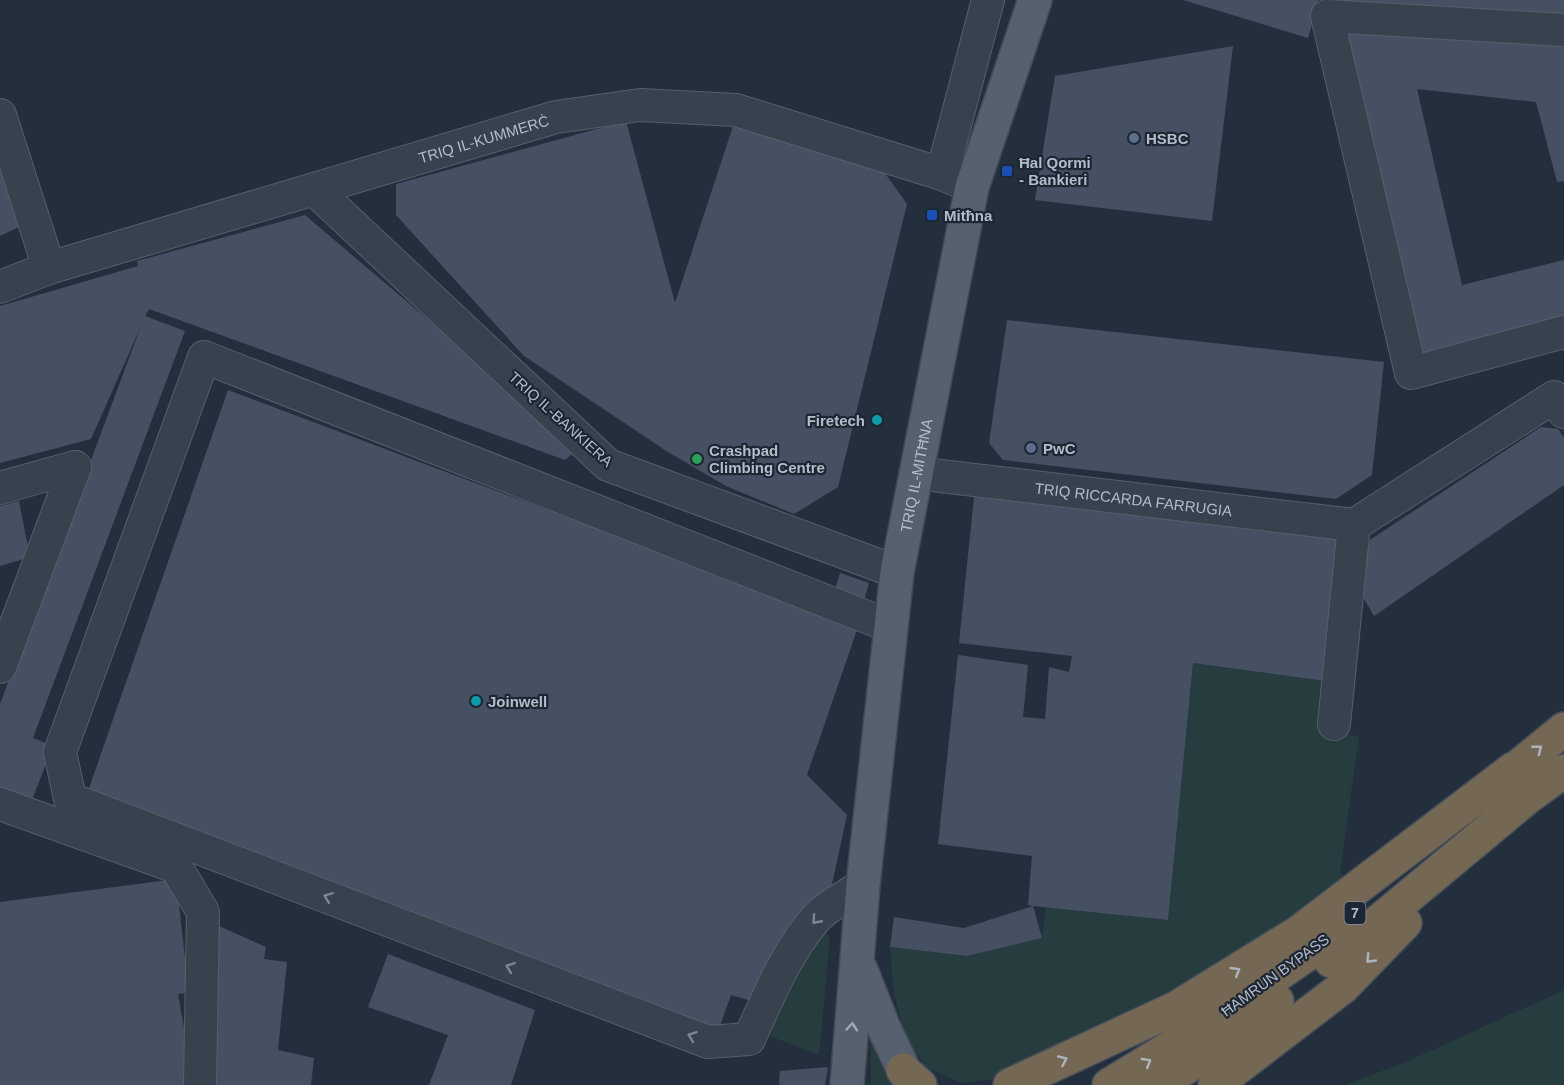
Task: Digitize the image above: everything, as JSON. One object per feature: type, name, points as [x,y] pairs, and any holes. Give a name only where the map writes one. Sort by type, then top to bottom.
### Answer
[{"type":"highway","name":"ĦAMRUN BYPASS","points":[[1157,1085],[1199,1062],[1315,949],[1520,783],[1564,729]]},
{"type":"highway","name":"ĦAMRUN BYPASS","points":[[1520,783],[1564,771]]},
{"type":"highway","points":[[1199,1062],[1343,987],[1520,783]]},
{"type":"highway","points":[[1010,1085],[1176,1008],[1299,932],[1520,783]]},
{"type":"highway","name":"ĦAMRUN BYPASS","points":[[1109,1085],[1199,1062]]},
{"type":"main road","name":"TRIQ IL-MITĦNA","points":[[847,1085],[858,963],[862,885],[897,572],[972,187],[1035,0]]},
{"type":"main road","name":"TRIQ IL-MITĦNA","points":[[858,963],[911,1080]]},
{"type":"street","points":[[942,174],[988,0]]},
{"type":"street","points":[[1564,30],[1327,16],[1411,373],[1564,332]]},
{"type":"street","name":"TRIQ IL-KUMMERĊ","points":[[0,287],[49,268],[556,117],[640,105],[736,110],[942,174],[972,187]]},
{"type":"street","points":[[0,115],[49,268]]},
{"type":"street","name":"TRIQ IL-BANKIERA","points":[[314,189],[608,465],[897,572]]},
{"type":"street","points":[[862,885],[818,916],[797,944],[777,979],[749,1039],[708,1042],[70,799],[60,752],[204,357],[892,627]]},
{"type":"street","points":[[1334,724],[1354,525],[1554,397],[1564,412]]},
{"type":"street","points":[[0,488],[75,467],[0,668]]},
{"type":"street","name":"TRIQ RICCARDA FARRUGIA","points":[[915,473],[1354,525]]},
{"type":"street","points":[[0,804],[176,867],[203,912],[200,1085]]},
{"type":"green space","points":[[1193,663],[1325,681],[1317,731],[1359,736],[1340,872],[1349,885],[1260,949],[999,1079],[961,1083],[925,1066],[905,1036],[894,992],[890,947],[967,956],[1042,938],[1046,907],[1168,920]]},
{"type":"green space","points":[[823,931],[830,938],[819,1055],[762,1033],[784,982]]},
{"type":"green space","points":[[1564,990],[1564,1085],[1346,1085],[1413,1059]]},
{"type":"green space","points":[[871,1039],[892,1085],[871,1085]]},
{"type":"building","points":[[1183,0],[1319,0],[1308,38]]},
{"type":"building","points":[[1564,0],[1564,23],[1335,1]]},
{"type":"building","points":[[1342,24],[1564,45],[1564,181],[1557,182],[1536,102],[1417,89],[1462,285],[1564,260],[1564,324],[1417,357]]},
{"type":"building","name":"HSBC","points":[[1233,46],[1212,221],[1035,200],[1055,76]]},
{"type":"building","points":[[626,121],[675,303],[734,123],[882,169],[907,204],[838,487],[794,514],[726,486],[668,452],[524,356],[396,215],[396,184]]},
{"type":"building","points":[[0,170],[19,227],[0,236]]},
{"type":"building","points":[[305,215],[579,448],[565,460],[149,309],[145,316],[185,331],[33,738],[53,746],[30,805],[0,794],[0,704],[141,326],[91,439],[0,463],[0,306],[138,266],[137,261]]},
{"type":"building","points":[[1007,320],[1384,362],[1372,475],[1336,499],[1003,460],[989,443]]},
{"type":"building","name":"Joinwell","points":[[228,390],[858,627],[807,775],[847,815],[832,884],[784,949],[755,1002],[731,995],[719,1029],[88,791]]},
{"type":"building","points":[[1541,427],[1558,429],[1564,438],[1564,485],[1374,616],[1360,592],[1370,540]]},
{"type":"building","points":[[974,497],[1340,536],[1325,681],[1193,663],[1168,920],[1028,905],[1032,856],[938,844],[958,655],[1028,665],[1023,717],[1045,719],[1049,667],[1069,672],[1072,656],[959,643]]},
{"type":"building","points":[[19,501],[30,557],[0,566],[0,506]]},
{"type":"building","points":[[840,573],[869,583],[862,607],[832,598]]},
{"type":"building","points":[[176,879],[189,993],[178,994],[194,1085],[0,1085],[0,902]]},
{"type":"building","points":[[1033,906],[1042,938],[967,956],[890,947],[894,917],[964,928]]},
{"type":"building","points":[[212,923],[266,947],[264,959],[287,962],[278,1050],[314,1058],[311,1085],[212,1085]]},
{"type":"building","points":[[388,954],[535,1010],[511,1085],[429,1085],[448,1035],[368,1007]]},
{"type":"building","points":[[828,1067],[825,1085],[779,1085],[780,1071]]},
{"type":"place","name":"HSBC","points":[[1134,138]]},
{"type":"place","name":"Ħal Qormi - Bankieri","points":[[1007,171]]},
{"type":"place","name":"Mitħna","points":[[932,215]]},
{"type":"place","name":"Firetech","points":[[877,420]]},
{"type":"place","name":"PwC","points":[[1031,448]]},
{"type":"place","name":"Crashpad Climbing Centre","points":[[697,459]]},
{"type":"place","name":"Joinwell","points":[[476,701]]}]
